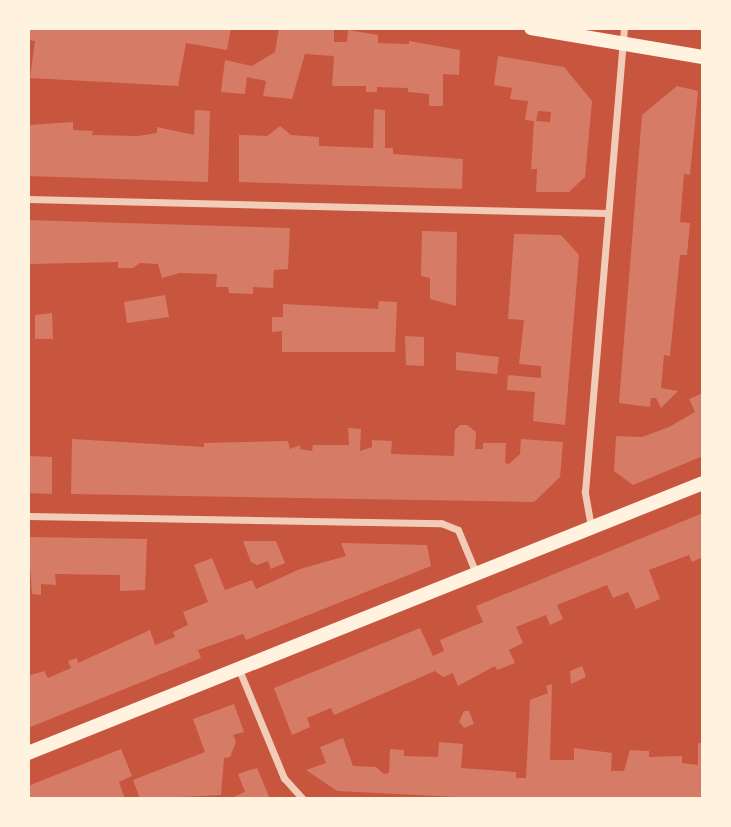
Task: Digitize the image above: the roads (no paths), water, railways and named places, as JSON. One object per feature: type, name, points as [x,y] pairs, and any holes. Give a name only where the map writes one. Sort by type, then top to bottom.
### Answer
[{"type":"main road","points":[[531,28],[623,35],[703,57]]},
{"type":"main road","points":[[28,753],[240,672],[476,573],[703,483]]},
{"type":"street","points":[[591,527],[585,492],[623,35]]},
{"type":"street","points":[[28,199],[607,214]]},
{"type":"street","points":[[28,516],[441,523],[457,530],[476,573]]},
{"type":"street","points":[[240,672],[284,778],[303,799]]}]
